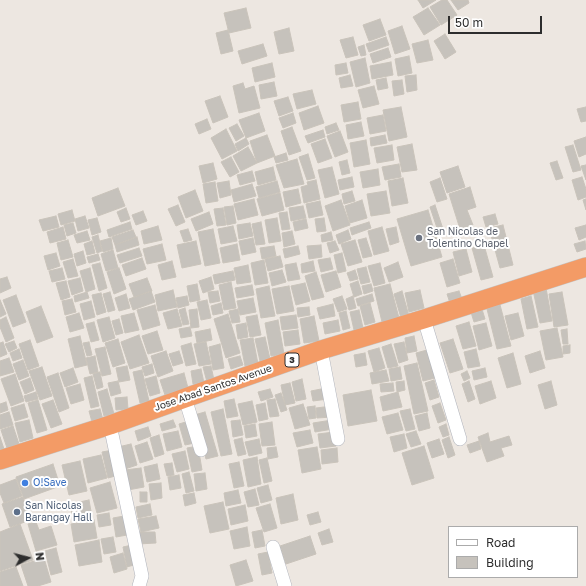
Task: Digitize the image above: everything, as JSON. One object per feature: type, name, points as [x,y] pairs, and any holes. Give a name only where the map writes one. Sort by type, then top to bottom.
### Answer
[{"type":"highway","name":"Jose Abad Santos Avenue","points":[[0,460],[110,425],[321,350],[424,319],[586,267]]},
{"type":"street","points":[[424,319],[460,439]]},
{"type":"street","points":[[321,350],[338,439]]},
{"type":"street","points":[[184,398],[201,450]]},
{"type":"street","points":[[110,425],[142,576],[139,586]]},
{"type":"street","points":[[273,547],[285,586]]},
{"type":"building","points":[[418,0],[436,0],[423,8]]},
{"type":"building","points":[[442,0],[447,0],[457,15],[441,25],[430,7]]},
{"type":"building","points":[[451,0],[468,0],[469,3],[458,10]]},
{"type":"building","points":[[246,8],[251,28],[229,33],[224,13]]},
{"type":"building","points":[[428,8],[440,25],[424,35],[413,17]]},
{"type":"building","points":[[380,19],[386,35],[369,41],[363,25]]},
{"type":"building","points":[[402,26],[410,49],[395,54],[388,31]]},
{"type":"building","points":[[289,28],[294,51],[279,54],[274,32]]},
{"type":"building","points":[[228,30],[233,51],[221,54],[216,33]]},
{"type":"building","points":[[445,34],[456,52],[445,59],[434,41]]},
{"type":"building","points":[[353,37],[358,55],[346,58],[340,40]]},
{"type":"building","points":[[386,37],[389,45],[369,52],[366,44]]},
{"type":"building","points":[[428,40],[433,60],[417,63],[412,44]]},
{"type":"building","points":[[263,44],[267,56],[242,64],[238,51]]},
{"type":"building","points":[[364,45],[366,55],[361,56],[358,47]]},
{"type":"building","points":[[388,48],[391,57],[373,63],[370,54]]},
{"type":"building","points":[[409,56],[412,73],[398,76],[395,59]]},
{"type":"building","points":[[365,58],[370,83],[356,87],[350,62]]},
{"type":"building","points":[[391,62],[393,75],[372,79],[370,66]]},
{"type":"building","points":[[272,63],[275,77],[255,82],[252,68]]},
{"type":"building","points":[[346,63],[348,73],[336,75],[335,65]]},
{"type":"building","points":[[350,75],[353,86],[341,88],[339,78]]},
{"type":"building","points":[[416,75],[417,90],[407,92],[405,76]]},
{"type":"building","points":[[386,78],[388,88],[378,90],[376,80]]},
{"type":"building","points":[[402,80],[404,94],[394,96],[392,81]]},
{"type":"building","points":[[274,82],[277,96],[261,99],[259,85]]},
{"type":"building","points":[[243,83],[245,89],[254,86],[260,108],[239,113],[233,86]]},
{"type":"building","points":[[374,86],[379,104],[363,108],[358,90]]},
{"type":"building","points":[[312,90],[316,104],[297,109],[293,94]]},
{"type":"building","points":[[220,96],[228,117],[213,123],[205,101]]},
{"type":"building","points":[[288,97],[293,111],[279,116],[274,101]]},
{"type":"building","points":[[358,102],[361,119],[344,122],[341,105]]},
{"type":"building","points":[[318,106],[324,123],[304,130],[299,113]]},
{"type":"building","points":[[401,107],[407,137],[389,141],[383,110]]},
{"type":"building","points":[[586,107],[586,121],[581,122],[577,109]]},
{"type":"building","points":[[259,113],[265,131],[246,138],[239,120]]},
{"type":"building","points":[[293,113],[296,123],[283,128],[279,118]]},
{"type":"building","points":[[383,115],[386,131],[370,134],[367,118]]},
{"type":"building","points":[[207,119],[211,129],[199,134],[195,124]]},
{"type":"building","points":[[361,122],[364,136],[348,139],[346,125]]},
{"type":"building","points":[[336,123],[339,130],[327,134],[325,127]]},
{"type":"building","points":[[237,124],[244,136],[236,141],[229,128]]},
{"type":"building","points":[[292,127],[301,151],[289,155],[281,131]]},
{"type":"building","points":[[226,129],[237,151],[222,159],[211,138]]},
{"type":"building","points":[[323,130],[325,137],[308,143],[305,136]]},
{"type":"building","points":[[340,131],[348,152],[335,157],[327,136]]},
{"type":"building","points":[[267,135],[275,156],[257,163],[250,141]]},
{"type":"building","points":[[385,135],[387,143],[371,146],[370,138]]},
{"type":"building","points":[[586,137],[586,154],[579,157],[574,141]]},
{"type":"building","points":[[246,138],[249,144],[238,151],[235,144]]},
{"type":"building","points":[[325,139],[332,158],[318,163],[311,144]]},
{"type":"building","points":[[366,140],[370,164],[354,167],[350,143]]},
{"type":"building","points":[[412,144],[417,170],[402,172],[397,147]]},
{"type":"building","points":[[392,145],[394,160],[377,163],[374,148]]},
{"type":"building","points":[[573,145],[581,170],[573,172],[565,147]]},
{"type":"building","points":[[248,147],[257,163],[241,171],[233,156]]},
{"type":"building","points":[[286,153],[288,160],[276,163],[274,157]]},
{"type":"building","points":[[308,154],[315,178],[307,180],[299,157]]},
{"type":"building","points":[[231,157],[239,172],[230,177],[221,162]]},
{"type":"building","points":[[297,159],[304,184],[284,188],[276,165]]},
{"type":"building","points":[[347,160],[350,173],[342,175],[339,162]]},
{"type":"building","points":[[557,161],[563,178],[556,180],[550,163]]},
{"type":"building","points":[[213,163],[217,179],[203,183],[199,166]]},
{"type":"building","points":[[399,164],[401,177],[385,180],[382,167]]},
{"type":"building","points":[[586,165],[586,180],[581,166]]},
{"type":"building","points":[[458,166],[465,187],[447,193],[440,172]]},
{"type":"building","points":[[273,167],[276,180],[258,185],[255,172]]},
{"type":"building","points":[[332,167],[339,194],[325,198],[318,170]]},
{"type":"building","points":[[378,169],[380,185],[363,188],[360,172]]},
{"type":"building","points":[[252,171],[255,181],[240,185],[237,175]]},
{"type":"building","points":[[352,177],[354,187],[340,190],[338,180]]},
{"type":"building","points":[[582,177],[586,189],[586,197],[578,200],[572,180]]},
{"type":"building","points":[[403,178],[408,203],[392,206],[388,181]]},
{"type":"building","points":[[440,178],[447,199],[437,202],[430,182]]},
{"type":"building","points":[[316,180],[320,199],[304,203],[301,187],[308,185],[307,182]]},
{"type":"building","points":[[229,181],[231,195],[220,198],[217,183]]},
{"type":"building","points":[[277,181],[280,192],[259,198],[256,187]]},
{"type":"building","points":[[215,182],[218,201],[206,203],[203,184]]},
{"type":"building","points":[[252,184],[256,196],[234,202],[231,190]]},
{"type":"building","points":[[470,187],[476,207],[467,210],[473,225],[460,229],[449,194]]},
{"type":"building","points":[[118,188],[125,206],[98,216],[92,198]]},
{"type":"building","points":[[298,189],[301,203],[286,207],[283,192]]},
{"type":"building","points":[[195,190],[203,211],[186,218],[178,197]]},
{"type":"building","points":[[352,191],[355,201],[344,204],[342,194]]},
{"type":"building","points":[[386,191],[390,213],[371,216],[367,194]]},
{"type":"building","points":[[280,193],[284,210],[262,216],[257,199]]},
{"type":"building","points":[[254,199],[258,215],[238,220],[234,204]]},
{"type":"building","points":[[586,199],[586,210],[583,200]]},
{"type":"building","points":[[341,200],[350,225],[333,231],[325,206]]},
{"type":"building","points":[[362,200],[367,218],[350,223],[345,206]]},
{"type":"building","points":[[320,201],[323,215],[309,218],[306,204]]},
{"type":"building","points":[[178,205],[185,222],[176,226],[168,209]]},
{"type":"building","points":[[435,205],[443,229],[438,231],[430,207]]},
{"type":"building","points":[[233,206],[236,223],[227,225],[224,207]]},
{"type":"building","points":[[303,206],[306,218],[291,221],[289,208]]},
{"type":"building","points":[[126,208],[130,219],[121,222],[117,212]]},
{"type":"building","points":[[223,208],[226,225],[217,226],[214,209]]},
{"type":"building","points":[[72,210],[75,221],[61,225],[58,214]]},
{"type":"building","name":"San Nicolas de Tolentino Chapel","points":[[428,210],[442,257],[411,266],[397,219]]},
{"type":"building","points":[[143,211],[147,221],[136,225],[132,215]]},
{"type":"building","points":[[209,212],[213,224],[196,231],[191,219]]},
{"type":"building","points":[[287,212],[290,229],[282,230],[279,213]]},
{"type":"building","points":[[495,214],[498,224],[486,227],[483,217]]},
{"type":"building","points":[[56,216],[59,227],[43,231],[39,220]]},
{"type":"building","points":[[85,216],[89,228],[78,231],[75,219]]},
{"type":"building","points":[[97,218],[101,232],[92,235],[88,220]]},
{"type":"building","points":[[277,218],[281,241],[269,243],[265,220]]},
{"type":"building","points":[[324,218],[326,231],[317,232],[315,219]]},
{"type":"building","points":[[306,219],[308,228],[295,231],[293,222]]},
{"type":"building","points":[[130,222],[132,229],[109,237],[107,230]]},
{"type":"building","points":[[261,222],[265,244],[256,245],[252,224]]},
{"type":"building","points":[[369,222],[371,228],[352,235],[350,228]]},
{"type":"building","points":[[73,223],[76,233],[67,236],[64,225]]},
{"type":"building","points":[[250,223],[253,236],[239,239],[237,225]]},
{"type":"building","points":[[503,225],[513,265],[500,268],[489,228]]},
{"type":"building","points":[[586,225],[586,237],[579,240],[575,228]]},
{"type":"building","points":[[158,226],[162,240],[144,244],[141,231]]},
{"type":"building","points":[[233,226],[237,241],[221,244],[218,229]]},
{"type":"building","points":[[63,227],[66,239],[50,243],[47,232]]},
{"type":"building","points":[[382,227],[389,251],[374,255],[368,231]]},
{"type":"building","points":[[396,227],[399,242],[390,245],[386,229]]},
{"type":"building","points":[[188,229],[192,240],[184,242],[180,231]]},
{"type":"building","points":[[213,229],[220,263],[205,266],[198,232]]},
{"type":"building","points":[[133,230],[136,237],[115,245],[112,237]]},
{"type":"building","points":[[348,230],[351,239],[339,244],[336,235]]},
{"type":"building","points":[[87,231],[90,240],[77,243],[74,235]]},
{"type":"building","points":[[292,231],[295,244],[284,247],[282,233]]},
{"type":"building","points":[[331,232],[333,240],[322,242],[321,235]]},
{"type":"building","points":[[98,235],[102,251],[97,253],[92,237]]},
{"type":"building","points":[[137,237],[139,245],[117,252],[115,245]]},
{"type":"building","points":[[111,238],[113,249],[103,252],[100,241]]},
{"type":"building","points":[[253,238],[256,252],[242,255],[239,241]]},
{"type":"building","points":[[366,238],[372,256],[363,258],[358,240]]},
{"type":"building","points":[[68,240],[73,257],[61,260],[57,243]]},
{"type":"building","points":[[355,240],[362,262],[348,266],[341,244]]},
{"type":"building","points":[[92,241],[95,253],[87,255],[84,244]]},
{"type":"building","points":[[196,241],[201,264],[182,268],[177,245]]},
{"type":"building","points":[[335,241],[339,250],[330,253],[327,243]]},
{"type":"building","points":[[585,241],[586,249],[577,252],[574,244]]},
{"type":"building","points":[[162,244],[166,260],[147,264],[143,249]]},
{"type":"building","points":[[237,244],[240,260],[223,263],[220,248]]},
{"type":"building","points":[[321,245],[322,257],[309,259],[307,246]]},
{"type":"building","points":[[484,245],[493,277],[481,280],[472,248]]},
{"type":"building","points":[[274,246],[276,256],[262,259],[260,248]]},
{"type":"building","points":[[298,246],[300,254],[285,258],[283,249]]},
{"type":"building","points":[[139,248],[142,256],[120,263],[117,255]]},
{"type":"building","points":[[466,249],[472,272],[459,276],[453,252]]},
{"type":"building","points":[[113,250],[118,268],[106,271],[101,254]]},
{"type":"building","points":[[83,251],[86,263],[77,266],[74,254]]},
{"type":"building","points":[[56,253],[60,266],[48,270],[44,256]]},
{"type":"building","points":[[342,253],[346,271],[338,273],[334,255]]},
{"type":"building","points":[[98,254],[100,260],[89,263],[87,257]]},
{"type":"building","points":[[280,256],[283,267],[268,271],[265,259]]},
{"type":"building","points":[[142,258],[146,269],[126,276],[122,265]]},
{"type":"building","points":[[330,258],[333,269],[321,272],[318,260]]},
{"type":"building","points":[[73,259],[78,276],[68,278],[63,262]]},
{"type":"building","points":[[453,259],[460,283],[447,287],[440,263]]},
{"type":"building","points":[[264,260],[268,283],[255,285],[251,263]]},
{"type":"building","points":[[172,261],[176,277],[162,280],[158,265]]},
{"type":"building","points":[[313,261],[315,271],[302,273],[301,264]]},
{"type":"building","points":[[398,262],[403,277],[389,282],[384,268]]},
{"type":"building","points":[[100,263],[107,288],[99,291],[92,265]]},
{"type":"building","points":[[296,263],[300,279],[288,281],[285,265]]},
{"type":"building","points":[[380,263],[385,283],[374,286],[368,266]]},
{"type":"building","points":[[248,265],[251,282],[237,284],[234,268]]},
{"type":"building","points":[[366,267],[370,282],[361,284],[357,269]]},
{"type":"building","points":[[62,268],[65,279],[52,282],[49,271]]},
{"type":"building","points":[[90,268],[95,289],[86,292],[80,271]]},
{"type":"building","points":[[119,268],[126,289],[114,294],[107,272]]},
{"type":"building","points":[[282,270],[286,282],[272,286],[269,273]]},
{"type":"building","points":[[355,270],[358,279],[350,281],[347,273]]},
{"type":"building","points":[[233,271],[235,280],[215,284],[213,275]]},
{"type":"building","points":[[336,271],[341,287],[326,292],[321,275]]},
{"type":"building","points":[[316,272],[324,297],[312,300],[305,276]]},
{"type":"building","points":[[7,277],[11,288],[0,293],[0,279]]},
{"type":"building","points":[[211,277],[214,289],[203,293],[199,281]]},
{"type":"building","points":[[80,278],[83,291],[72,295],[68,281]]},
{"type":"building","points":[[147,278],[152,291],[134,297],[129,284]]},
{"type":"building","points":[[66,281],[70,297],[61,300],[56,283]]},
{"type":"building","points":[[358,281],[362,294],[354,297],[350,284]]},
{"type":"building","points":[[231,282],[236,308],[224,310],[219,285]]},
{"type":"building","points":[[305,283],[310,301],[296,305],[291,286]]},
{"type":"building","points":[[197,284],[200,300],[190,302],[187,286]]},
{"type":"building","points":[[371,284],[373,291],[364,294],[362,286]]},
{"type":"building","points":[[390,284],[399,318],[382,322],[374,288]]},
{"type":"building","points":[[252,285],[254,295],[237,298],[235,288]]},
{"type":"building","points":[[269,286],[275,316],[261,318],[256,289]]},
{"type":"building","points":[[289,286],[294,311],[277,314],[272,289]]},
{"type":"building","points":[[546,288],[552,321],[540,323],[533,290]]},
{"type":"building","points":[[173,290],[177,307],[158,311],[155,295]]},
{"type":"building","points":[[420,290],[424,308],[409,312],[405,293]]},
{"type":"building","points":[[151,291],[155,302],[133,310],[129,299]]},
{"type":"building","points":[[218,291],[220,301],[210,303],[208,292]]},
{"type":"building","points":[[402,291],[409,316],[401,318],[394,294]]},
{"type":"building","points":[[459,291],[462,299],[450,303],[447,294]]},
{"type":"building","points":[[87,292],[89,298],[75,302],[74,296]]},
{"type":"building","points":[[110,292],[115,310],[108,312],[103,294]]},
{"type":"building","points":[[562,292],[568,325],[554,327],[549,294]]},
{"type":"building","points":[[101,293],[106,312],[97,315],[92,295]]},
{"type":"building","points":[[126,294],[130,308],[119,311],[115,298]]},
{"type":"building","points":[[372,294],[374,301],[358,306],[356,299]]},
{"type":"building","points":[[16,295],[26,322],[13,327],[3,300]]},
{"type":"building","points":[[187,296],[189,305],[178,308],[176,298]]},
{"type":"building","points":[[342,296],[347,309],[338,312],[333,299]]},
{"type":"building","points":[[353,296],[356,308],[349,310],[346,299]]},
{"type":"building","points":[[531,296],[538,327],[527,329],[521,299]]},
{"type":"building","points":[[253,298],[256,312],[240,315],[237,301]]},
{"type":"building","points":[[72,299],[76,312],[65,315],[62,301]]},
{"type":"building","points":[[0,300],[6,314],[0,317]]},
{"type":"building","points":[[207,300],[211,318],[201,320],[197,302]]},
{"type":"building","points":[[91,301],[95,317],[84,320],[80,304]]},
{"type":"building","points":[[499,301],[511,346],[497,349],[486,305]]},
{"type":"building","points":[[221,303],[223,313],[213,315],[211,306]]},
{"type":"building","points":[[370,303],[375,322],[365,325],[360,306]]},
{"type":"building","points":[[333,304],[335,316],[320,319],[317,308]]},
{"type":"building","points":[[155,305],[160,325],[143,330],[137,310]]},
{"type":"building","points":[[41,306],[53,337],[37,343],[26,312]]},
{"type":"building","points":[[481,306],[485,319],[474,322],[470,309]]},
{"type":"building","points":[[309,307],[310,315],[298,317],[297,308]]},
{"type":"building","points":[[185,308],[189,324],[183,325],[179,310]]},
{"type":"building","points":[[177,309],[182,326],[168,329],[163,313]]},
{"type":"building","points":[[197,309],[199,327],[191,328],[189,310]]},
{"type":"building","points":[[238,309],[240,322],[232,323],[229,311]]},
{"type":"building","points":[[359,310],[363,328],[354,330],[350,312]]},
{"type":"building","points":[[346,311],[350,328],[343,330],[339,313]]},
{"type":"building","points":[[79,313],[84,328],[70,332],[66,317]]},
{"type":"building","points":[[134,313],[139,330],[125,333],[121,316]]},
{"type":"building","points":[[518,313],[524,336],[511,340],[505,316]]},
{"type":"building","points":[[228,314],[240,353],[226,358],[214,319]]},
{"type":"building","points":[[257,315],[261,335],[250,337],[246,317]]},
{"type":"building","points":[[296,315],[298,328],[282,330],[280,317]]},
{"type":"building","points":[[314,316],[319,341],[304,343],[300,319]]},
{"type":"building","points":[[6,317],[14,338],[6,342],[0,327],[0,320]]},
{"type":"building","points":[[109,317],[115,338],[103,342],[97,320]]},
{"type":"building","points":[[119,319],[123,333],[116,335],[112,321]]},
{"type":"building","points":[[278,320],[284,354],[271,356],[265,323]]},
{"type":"building","points":[[338,320],[340,331],[325,334],[323,323]]},
{"type":"building","points":[[94,322],[99,340],[91,342],[86,324]]},
{"type":"building","points":[[469,322],[476,346],[463,349],[456,326]]},
{"type":"building","points":[[246,323],[248,337],[238,339],[236,325]]},
{"type":"building","points":[[486,323],[492,346],[479,350],[473,326]]},
{"type":"building","points":[[190,327],[192,336],[181,338],[179,329]]},
{"type":"building","points":[[557,328],[563,357],[546,360],[540,331]]},
{"type":"building","points":[[210,329],[212,340],[197,343],[195,332]]},
{"type":"building","points":[[567,329],[568,344],[563,344],[561,330]]},
{"type":"building","points":[[298,330],[300,344],[285,346],[283,332]]},
{"type":"building","points":[[157,331],[163,350],[148,354],[142,336]]},
{"type":"building","points":[[139,335],[149,363],[130,369],[121,342]]},
{"type":"building","points":[[80,336],[87,365],[75,368],[68,339]]},
{"type":"building","points":[[414,336],[417,351],[407,353],[405,338]]},
{"type":"building","points":[[265,337],[270,359],[260,361],[255,339]]},
{"type":"building","points":[[253,338],[258,364],[245,366],[240,340]]},
{"type":"building","points":[[118,339],[125,363],[113,367],[105,343]]},
{"type":"building","points":[[453,339],[463,369],[450,373],[440,343]]},
{"type":"building","points":[[30,340],[39,366],[28,370],[19,344]]},
{"type":"building","points":[[14,341],[17,348],[9,352],[5,344]]},
{"type":"building","points":[[3,342],[7,354],[0,357],[0,343]]},
{"type":"building","points":[[89,342],[92,355],[87,356],[83,343]]},
{"type":"building","points":[[206,342],[211,364],[199,366],[194,344]]},
{"type":"building","points":[[404,342],[408,360],[399,363],[394,344]]},
{"type":"building","points":[[191,343],[196,364],[186,366],[181,346]]},
{"type":"building","points":[[220,344],[224,368],[213,370],[209,347]]},
{"type":"building","points":[[391,344],[398,366],[388,368],[382,347]]},
{"type":"building","points":[[570,345],[570,353],[563,354],[563,346]]},
{"type":"building","points":[[105,347],[111,374],[102,376],[95,349]]},
{"type":"building","points":[[379,348],[385,368],[374,372],[368,351]]},
{"type":"building","points":[[19,349],[22,358],[13,361],[10,353]]},
{"type":"building","points":[[476,349],[480,366],[468,368],[464,352]]},
{"type":"building","points":[[427,350],[435,378],[423,381],[416,353]]},
{"type":"building","points":[[166,351],[173,371],[158,377],[151,356]]},
{"type":"building","points":[[179,351],[183,363],[173,366],[169,354]]},
{"type":"building","points":[[540,351],[545,368],[530,373],[525,356]]},
{"type":"building","points":[[365,353],[367,365],[356,367],[354,355]]},
{"type":"building","points":[[513,353],[521,384],[507,388],[498,358]]},
{"type":"building","points":[[95,356],[98,372],[90,374],[86,358]]},
{"type":"building","points":[[240,356],[243,365],[231,369],[228,359]]},
{"type":"building","points":[[9,358],[14,372],[0,376],[0,361]]},
{"type":"building","points":[[23,360],[29,376],[19,380],[13,364]]},
{"type":"building","points":[[417,363],[428,411],[414,414],[404,366]]},
{"type":"building","points":[[152,364],[154,373],[145,376],[142,367]]},
{"type":"building","points":[[127,366],[130,380],[119,382],[116,368]]},
{"type":"building","points":[[211,366],[214,380],[207,382],[203,367]]},
{"type":"building","points":[[42,367],[52,396],[40,400],[29,371]]},
{"type":"building","points":[[400,367],[402,379],[391,381],[389,369]]},
{"type":"building","points":[[73,368],[78,382],[65,387],[60,373]]},
{"type":"building","points":[[485,368],[487,377],[474,380],[472,371]]},
{"type":"building","points":[[201,369],[204,383],[193,384],[191,371]]},
{"type":"building","points":[[142,370],[149,401],[140,403],[133,372]]},
{"type":"building","points":[[386,370],[389,381],[372,384],[370,373]]},
{"type":"building","points":[[467,371],[470,378],[464,381],[461,374]]},
{"type":"building","points":[[100,372],[103,387],[97,389],[93,374]]},
{"type":"building","points":[[58,373],[69,408],[59,412],[47,377]]},
{"type":"building","points":[[184,373],[188,388],[165,395],[160,380]]},
{"type":"building","points":[[15,374],[24,401],[11,406],[1,379]]},
{"type":"building","points":[[92,376],[99,406],[91,408],[84,378]]},
{"type":"building","points":[[156,376],[160,393],[150,396],[145,379]]},
{"type":"building","points":[[30,378],[34,390],[25,394],[20,382]]},
{"type":"building","points":[[302,379],[306,399],[296,401],[292,382]]},
{"type":"building","points":[[434,380],[439,397],[430,400],[425,383]]},
{"type":"building","points":[[118,381],[121,393],[111,396],[108,383]]},
{"type":"building","points":[[404,381],[405,390],[397,392],[396,382]]},
{"type":"building","points":[[469,381],[475,399],[468,402],[462,384]]},
{"type":"building","points":[[491,381],[496,398],[480,404],[475,386]]},
{"type":"building","points":[[551,381],[557,405],[545,409],[538,385]]},
{"type":"building","points":[[290,383],[295,403],[285,405],[281,385]]},
{"type":"building","points":[[393,383],[394,391],[381,392],[380,384]]},
{"type":"building","points":[[80,384],[84,400],[71,404],[66,388]]},
{"type":"building","points":[[326,388],[328,399],[313,401],[311,391]]},
{"type":"building","points":[[107,389],[114,414],[104,416],[98,392]]},
{"type":"building","points":[[270,389],[273,397],[261,401],[258,392]]},
{"type":"building","points":[[371,390],[377,421],[348,426],[343,395]]},
{"type":"building","points":[[36,392],[38,399],[26,402],[24,396]]},
{"type":"building","points":[[398,392],[402,407],[383,411],[380,397]]},
{"type":"building","points":[[281,393],[287,410],[281,412],[275,395]]},
{"type":"building","points":[[127,397],[128,409],[116,410],[115,398]]},
{"type":"building","points":[[234,399],[238,416],[227,418],[224,401]]},
{"type":"building","points":[[275,399],[279,416],[270,417],[267,400]]},
{"type":"building","points":[[38,400],[47,430],[37,433],[28,403]]},
{"type":"building","points":[[53,400],[62,424],[51,428],[42,404]]},
{"type":"building","points":[[252,401],[257,422],[243,425],[238,404]]},
{"type":"building","points":[[6,402],[8,410],[0,413],[0,404]]},
{"type":"building","points":[[265,403],[268,419],[259,421],[256,405]]},
{"type":"building","points":[[440,403],[446,420],[438,423],[432,406]]},
{"type":"building","points":[[24,404],[28,417],[15,421],[11,408]]},
{"type":"building","points":[[303,404],[310,425],[295,429],[289,408]]},
{"type":"building","points":[[315,406],[316,418],[309,419],[307,407]]},
{"type":"building","points":[[332,406],[332,417],[317,418],[316,408]]},
{"type":"building","points":[[100,409],[103,420],[92,422],[89,411]]},
{"type":"building","points":[[223,409],[232,454],[221,456],[211,412]]},
{"type":"building","points":[[410,409],[415,429],[406,431],[400,411]]},
{"type":"building","points":[[9,412],[13,425],[0,429],[0,415]]},
{"type":"building","points":[[205,412],[218,456],[206,459],[194,415]]},
{"type":"building","points":[[398,413],[403,430],[387,434],[382,417]]},
{"type":"building","points":[[427,413],[430,428],[419,431],[415,416]]},
{"type":"building","points":[[29,420],[33,438],[20,442],[15,423]]},
{"type":"building","points":[[173,420],[176,427],[162,431],[160,424]]},
{"type":"building","points":[[240,420],[243,435],[233,437],[231,421]]},
{"type":"building","points":[[332,420],[333,429],[315,432],[313,423]]},
{"type":"building","points":[[189,421],[195,443],[185,445],[179,424]]},
{"type":"building","points":[[272,422],[275,445],[262,446],[259,424]]},
{"type":"building","points":[[255,424],[257,436],[246,438],[244,426]]},
{"type":"building","points":[[446,424],[449,435],[443,437],[439,427]]},
{"type":"building","points":[[13,426],[20,447],[8,451],[1,430]]},
{"type":"building","points":[[148,427],[151,436],[138,441],[135,431]]},
{"type":"building","points":[[310,430],[313,443],[297,447],[293,433]]},
{"type":"building","points":[[178,431],[182,447],[167,451],[163,434]]},
{"type":"building","points":[[416,431],[421,444],[411,447],[406,434]]},
{"type":"building","points":[[334,432],[336,446],[320,448],[318,434]]},
{"type":"building","points":[[488,433],[490,442],[509,436],[512,445],[501,448],[504,456],[487,462],[478,437]]},
{"type":"building","points":[[404,434],[407,448],[394,452],[390,437]]},
{"type":"building","points":[[159,435],[164,454],[155,457],[150,438]]},
{"type":"building","points":[[0,437],[6,455],[0,457]]},
{"type":"building","points":[[449,437],[455,455],[448,458],[442,440]]},
{"type":"building","points":[[242,438],[246,454],[238,456],[234,440]]},
{"type":"building","points":[[259,439],[262,453],[249,456],[245,442]]},
{"type":"building","points":[[439,439],[444,454],[432,458],[427,443]]},
{"type":"building","points":[[479,441],[481,449],[470,453],[467,445]]},
{"type":"building","points":[[147,442],[153,459],[140,463],[135,446]]},
{"type":"building","points":[[131,444],[137,465],[125,469],[118,447]]},
{"type":"building","points":[[198,446],[202,470],[192,472],[187,448]]},
{"type":"building","points":[[424,446],[434,478],[412,485],[402,453]]},
{"type":"building","points":[[276,447],[278,457],[268,459],[267,448]]},
{"type":"building","points":[[317,447],[321,469],[302,473],[298,450]]},
{"type":"building","points":[[337,448],[338,462],[322,464],[321,450]]},
{"type":"building","points":[[113,450],[119,475],[108,478],[102,452]]},
{"type":"building","points":[[185,451],[189,469],[177,472],[172,454]]},
{"type":"building","points":[[101,455],[107,478],[88,483],[83,459]]},
{"type":"building","points":[[257,457],[261,484],[248,487],[243,460]]},
{"type":"building","points":[[267,458],[272,481],[264,483],[259,460]]},
{"type":"building","points":[[80,461],[87,491],[69,495],[62,465]]},
{"type":"building","points":[[239,462],[244,486],[234,488],[229,464]]},
{"type":"building","points":[[172,463],[174,475],[167,476],[164,464]]},
{"type":"building","points":[[53,464],[60,486],[24,499],[16,477]]},
{"type":"building","points":[[157,464],[160,479],[147,482],[144,467]]},
{"type":"building","points":[[141,468],[144,487],[128,490],[125,470]]},
{"type":"building","points":[[189,472],[194,491],[186,493],[182,474]]},
{"type":"building","points":[[205,473],[207,489],[196,491],[194,474]]},
{"type":"building","points":[[179,475],[181,488],[170,490],[168,477]]},
{"type":"building","points":[[16,479],[22,496],[4,503],[0,493],[0,485]]},
{"type":"building","points":[[110,482],[117,508],[97,513],[90,488]]},
{"type":"building","points":[[161,483],[162,498],[151,500],[149,484]]},
{"type":"building","points":[[268,485],[272,500],[261,503],[257,488]]},
{"type":"building","points":[[255,489],[259,505],[248,507],[244,492]]},
{"type":"building","points":[[238,490],[241,503],[226,506],[224,493]]},
{"type":"building","points":[[140,492],[147,492],[147,502],[140,502]]},
{"type":"building","points":[[194,493],[196,503],[185,506],[183,495]]},
{"type":"building","points":[[293,494],[298,520],[281,524],[276,498]]},
{"type":"building","name":"San Nicolas Barangay Hall","points":[[23,497],[31,520],[10,527],[2,504]]},
{"type":"building","points":[[89,500],[92,517],[73,520],[70,504]]},
{"type":"building","points":[[223,502],[229,529],[210,533],[204,506]]},
{"type":"building","points":[[150,504],[152,515],[138,518],[136,507]]},
{"type":"building","points":[[270,504],[277,528],[264,532],[256,508]]},
{"type":"building","points":[[245,505],[248,521],[231,525],[228,509]]},
{"type":"building","points":[[318,512],[321,522],[310,525],[307,515]]},
{"type":"building","points":[[109,513],[111,525],[99,527],[97,515]]},
{"type":"building","points":[[124,516],[127,535],[116,537],[113,518]]},
{"type":"building","points":[[156,516],[159,528],[141,532],[138,519]]},
{"type":"building","points":[[94,520],[97,538],[74,542],[71,524]]},
{"type":"building","points":[[36,522],[39,530],[51,526],[57,545],[36,551],[28,524]]},
{"type":"building","points":[[20,524],[33,560],[0,571],[0,532]]},
{"type":"building","points":[[247,527],[250,546],[234,549],[230,531]]},
{"type":"building","points":[[329,529],[333,542],[322,545],[318,533]]},
{"type":"building","points":[[262,530],[265,546],[255,548],[252,532]]},
{"type":"building","points":[[137,532],[155,532],[156,543],[138,544]]},
{"type":"building","points":[[310,536],[316,554],[286,564],[280,546]]},
{"type":"building","points":[[113,537],[116,552],[104,554],[101,539]]},
{"type":"building","points":[[99,540],[102,562],[79,566],[75,545]]},
{"type":"building","points":[[132,545],[137,564],[127,567],[123,547]]},
{"type":"building","points":[[56,548],[62,572],[51,575],[45,551]]},
{"type":"building","points":[[268,552],[272,573],[262,575],[258,554]]},
{"type":"building","points":[[123,553],[127,569],[114,573],[110,557]]},
{"type":"building","points":[[44,558],[51,582],[38,586],[28,586],[21,565]]},
{"type":"building","points":[[246,560],[253,581],[236,586],[230,565]]},
{"type":"building","points":[[16,567],[23,586],[0,586],[0,572]]},
{"type":"place","name":"San Nicolas de Tolentino Chapel","points":[[419,238]]},
{"type":"place","name":"O!Save","points":[[25,483]]},
{"type":"place","name":"San Nicolas Barangay Hall","points":[[17,512]]}]
